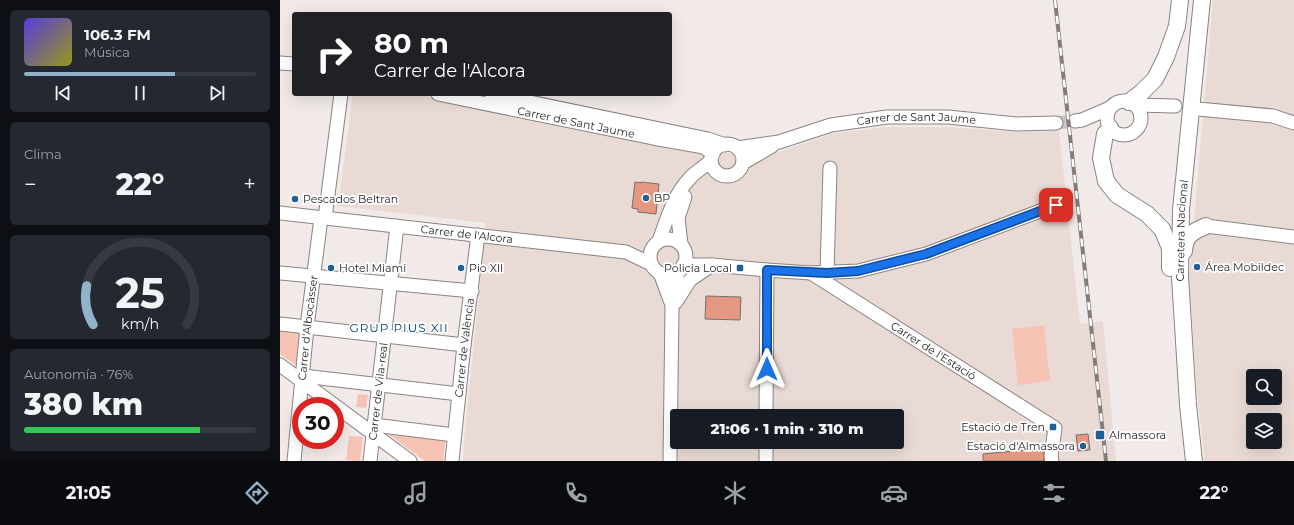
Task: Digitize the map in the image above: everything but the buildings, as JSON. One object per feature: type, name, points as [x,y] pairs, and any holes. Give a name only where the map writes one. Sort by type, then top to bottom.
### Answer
[{"type":"main road","points":[[1132,103],[1155,79],[1166,57],[1177,26],[1180,0]]},
{"type":"main road","name":"Carretera Nacional","points":[[1194,0],[1176,209],[1177,300],[1194,461]]},
{"type":"main road","name":"Carretera Nacional","points":[[1186,461],[1174,340],[1180,277],[1181,210],[1202,0]]},
{"type":"main road","points":[[1109,127],[1105,134],[1101,158],[1106,181],[1117,195],[1147,214],[1162,229],[1170,248],[1170,285],[1177,300]]},
{"type":"main road","points":[[1184,177],[1187,214],[1191,219],[1206,226]]},
{"type":"main road","points":[[1177,300],[1183,285],[1185,242],[1195,231],[1206,226]]},
{"type":"street","points":[[280,63],[292,64]]},
{"type":"street","name":"Carrer d'Albocàsser","points":[[294,461],[307,327],[341,96]]},
{"type":"street","name":"Carrer de Sant Jaume","points":[[448,96],[653,138],[704,146],[712,157]]},
{"type":"street","name":"Carrer de Sant Jaume","points":[[502,96],[708,139],[731,146],[779,142]]},
{"type":"street","points":[[1160,106],[1141,121],[1137,130],[1128,135],[1118,135],[1109,127],[1078,120],[1122,102],[1176,106]]},
{"type":"street","points":[[1132,103],[1140,112],[1141,121]]},
{"type":"street","points":[[1109,127],[1107,117],[1110,108]]},
{"type":"street","points":[[1198,108],[1273,116],[1294,123]]},
{"type":"street","name":"Carrer de Sant Jaume","points":[[743,163],[779,142],[831,125],[887,117],[948,117],[1016,124],[1056,123]]},
{"type":"street","points":[[670,461],[672,307],[681,268],[686,258],[678,218],[685,196],[697,181],[709,174],[730,176],[735,174],[741,167],[743,163],[742,154],[731,146],[720,146],[706,166],[691,176],[674,200],[651,246],[650,258],[656,268],[672,307]]},
{"type":"street","points":[[712,157],[714,169],[721,175]]},
{"type":"street","points":[[827,273],[830,168]]},
{"type":"street","points":[[656,268],[668,274],[681,268],[712,265],[811,273],[858,271],[926,254],[1056,205]]},
{"type":"street","name":"Carrer de l'Alcora","points":[[280,213],[626,252],[656,268]]},
{"type":"street","name":"Carrer de Vila-real","points":[[370,461],[397,226]]},
{"type":"street","points":[[1206,226],[1291,235]]},
{"type":"street","name":"Carrer de València","points":[[452,461],[464,344],[478,235]]},
{"type":"street","points":[[626,252],[651,246],[670,239],[712,265]]},
{"type":"street","points":[[672,307],[690,280],[712,265]]},
{"type":"street","points":[[766,409],[767,270]]},
{"type":"street","points":[[280,273],[472,291]]},
{"type":"street","name":"Carrer de l'Estació","points":[[811,273],[1055,428],[1051,456],[1052,461]]},
{"type":"street","points":[[280,324],[464,344]]},
{"type":"street","points":[[280,365],[303,379],[373,429],[410,461]]},
{"type":"street","points":[[303,379],[378,385],[459,394]]},
{"type":"street","points":[[373,429],[454,435]]},
{"type":"street","points":[[766,449],[766,461]]},
{"type":"shaded area","points":[[1213,0],[1294,0],[1294,461],[1205,461],[1197,393],[1189,277]]},
{"type":"shaded area","points":[[353,96],[425,96],[758,159],[831,134],[885,127],[948,127],[1014,132],[1059,131],[1080,324],[1103,321],[1116,461],[463,461],[486,223],[338,206]]},
{"type":"shaded area","points":[[1044,325],[1050,381],[1018,385],[1012,329]]},
{"type":"shaded area","points":[[280,327],[304,331],[300,368],[280,354]]},
{"type":"shaded area","points":[[358,394],[368,395],[366,408],[356,407]]},
{"type":"shaded area","points":[[384,431],[446,438],[443,461],[425,461]]},
{"type":"shaded area","points":[[349,436],[363,437],[360,461],[346,460]]},
{"type":"tunnel","points":[[1056,123],[1075,121]]},
{"type":"railway","points":[[1055,0],[1106,461]]},
{"type":"place","name":"BP","points":[[646,198]]},
{"type":"place","name":"Pescados Beltran","points":[[295,199]]},
{"type":"place","name":"Área Mobildec","points":[[1197,267]]},
{"type":"place","name":"Hotel Miami","points":[[331,268]]},
{"type":"place","name":"Pio XII","points":[[461,268]]},
{"type":"place","name":"Policia Local","points":[[740,268]]},
{"type":"place","name":"Estació de Tren","points":[[1053,427]]},
{"type":"place","name":"Almassora","points":[[1100,435]]},
{"type":"place","name":"Estació d'Almassora","points":[[1083,446]]},
{"type":"district","name":"GRUP PIUS XII","points":[[399,328]]},
{"type":"route","points":[[767,369],[767,270],[811,273],[858,271],[926,254],[1056,205]]}]
